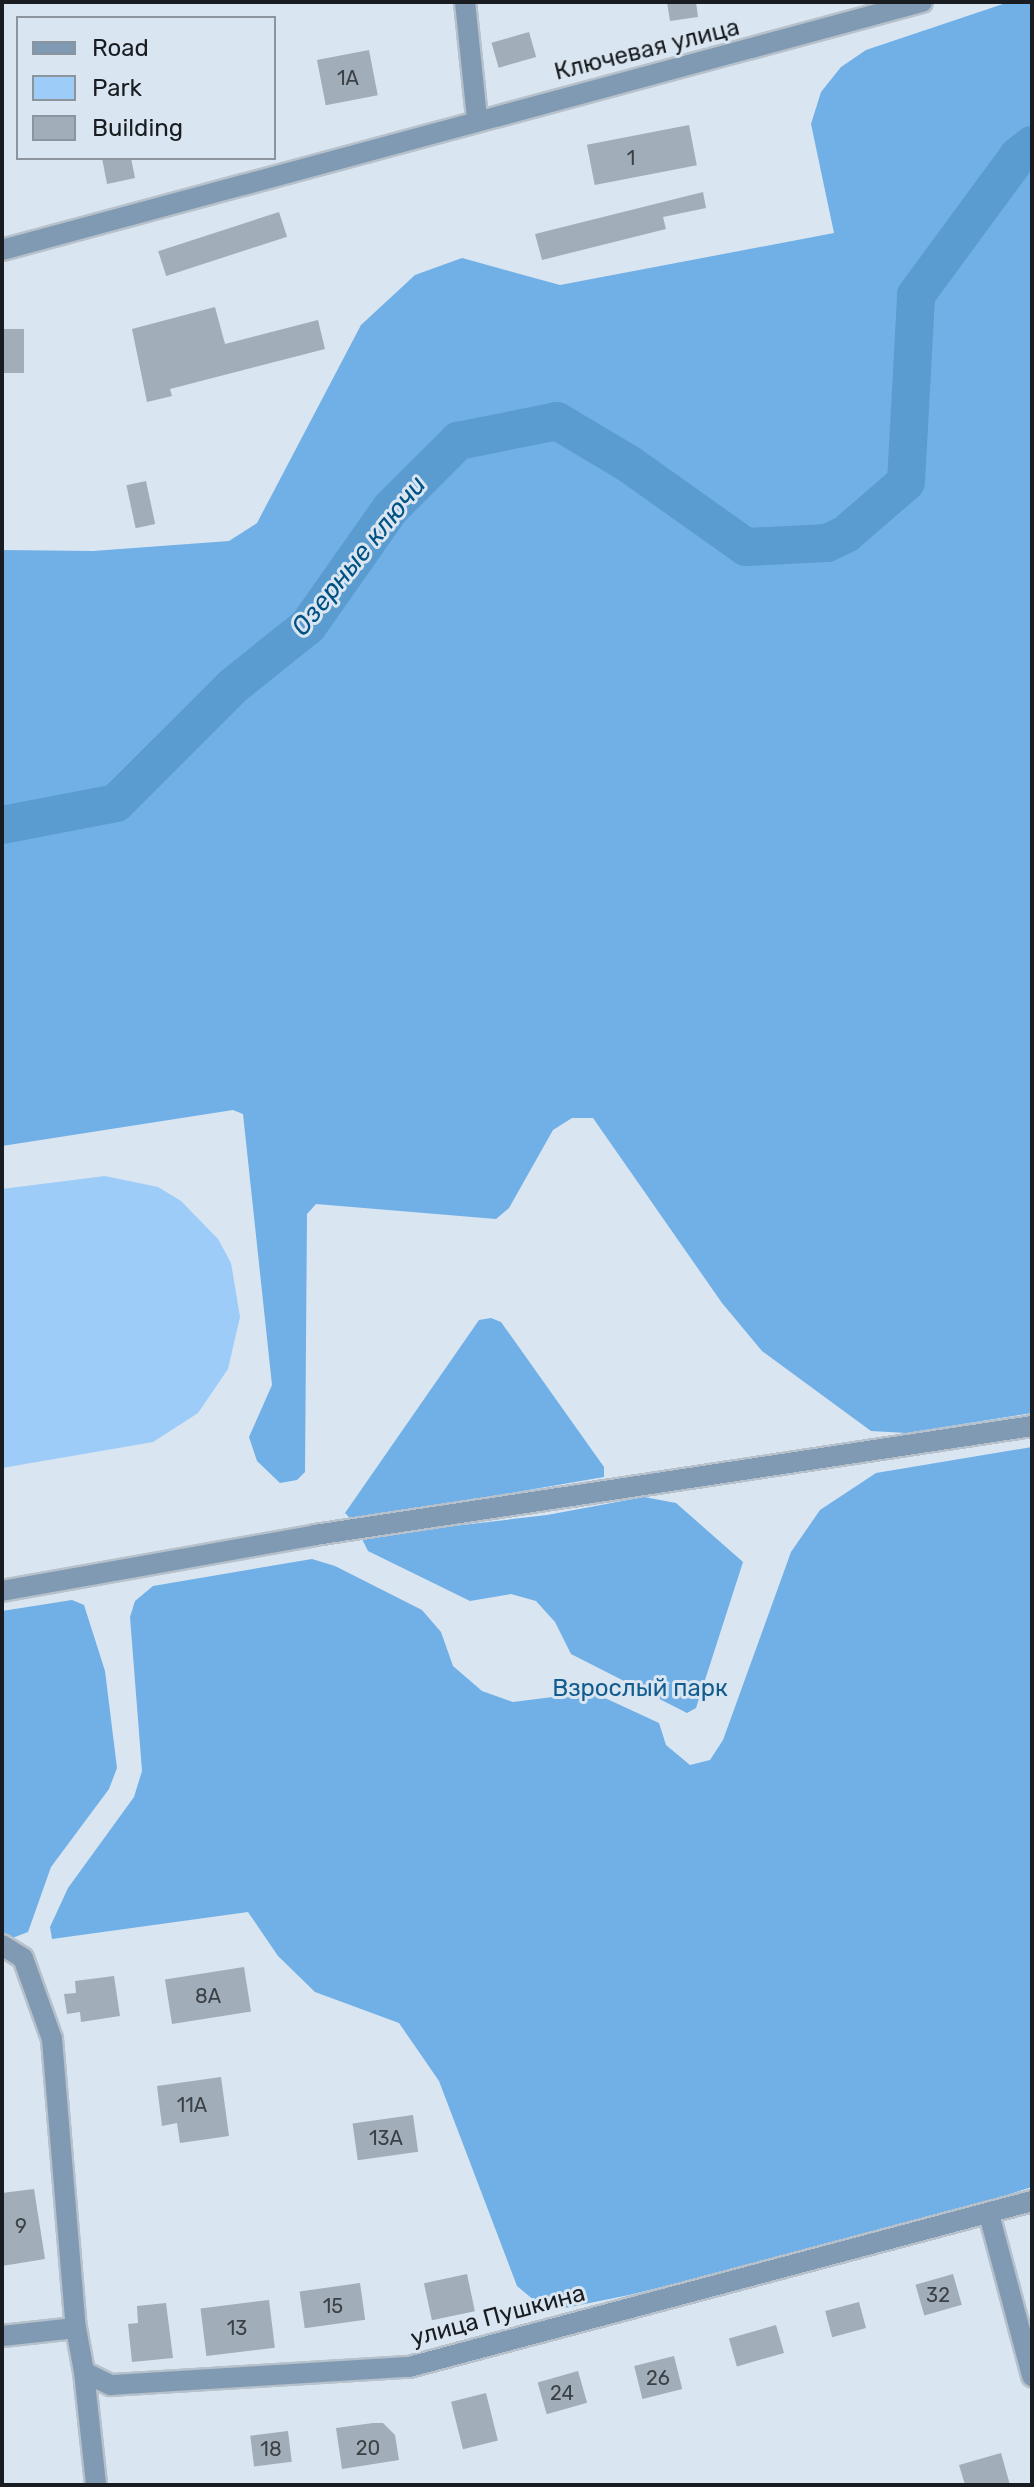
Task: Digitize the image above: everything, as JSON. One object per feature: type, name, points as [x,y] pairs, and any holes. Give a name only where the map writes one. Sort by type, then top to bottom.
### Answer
[{"type":"street","points":[[465,2],[477,119]]},
{"type":"street","name":"Ключевая улица","points":[[2,250],[477,119],[745,53],[922,2]]},
{"type":"street","points":[[2,1591],[315,1535],[1032,1426]]},
{"type":"street","points":[[2,1945],[23,1958],[52,2039],[76,2328],[96,2485]]},
{"type":"street","name":"улица Пушкина","points":[[84,2372],[125,2386],[409,2367],[1032,2201]]},
{"type":"street","points":[[989,2214],[1032,2376]]},
{"type":"street","points":[[2,2336],[76,2328]]},
{"type":"green space","points":[[1009,2],[1032,2],[1032,1413],[906,1433],[871,1431],[762,1351],[722,1303],[593,1118],[572,1118],[553,1130],[509,1208],[496,1219],[316,1204],[307,1214],[305,1472],[297,1480],[280,1483],[257,1461],[249,1437],[272,1385],[243,1114],[233,1110],[2,1146],[2,550],[93,551],[229,541],[257,523],[361,325],[415,275],[462,258],[560,285],[834,233],[811,124],[821,92],[841,67],[866,50]]},
{"type":"green space","points":[[105,1176],[158,1187],[181,1201],[218,1239],[231,1263],[240,1317],[228,1369],[198,1413],[153,1442],[2,1468],[2,1189]]},
{"type":"green space","points":[[491,1318],[501,1322],[604,1467],[604,1477],[352,1520],[345,1513],[479,1320]]},
{"type":"green space","points":[[1032,1447],[1032,2187],[916,2224],[629,2295],[565,2308],[535,2301],[517,2286],[439,2081],[399,2023],[315,1992],[278,1956],[248,1912],[52,1939],[50,1927],[68,1888],[134,1797],[142,1771],[130,1617],[135,1601],[153,1586],[312,1559],[335,1566],[422,1610],[441,1632],[453,1666],[482,1691],[513,1702],[592,1692],[659,1723],[666,1745],[690,1765],[710,1760],[723,1740],[791,1552],[820,1510],[876,1473]]},
{"type":"green space","name":"Взрослый парк","points":[[644,1497],[676,1503],[743,1562],[696,1708],[687,1713],[571,1654],[555,1622],[536,1601],[511,1594],[470,1601],[368,1551],[361,1537],[547,1515]]},
{"type":"green space","points":[[72,1600],[84,1605],[105,1671],[117,1768],[109,1789],[51,1867],[28,1932],[2,1942],[2,1611]]},
{"type":"building","points":[[667,2],[696,2],[698,17],[670,21]]},
{"type":"building","points":[[529,32],[536,57],[499,68],[492,43]]},
{"type":"building","points":[[369,50],[378,95],[326,105],[317,60]]},
{"type":"building","points":[[689,125],[697,165],[595,185],[587,145]]},
{"type":"building","points":[[102,160],[131,160],[135,178],[107,184]]},
{"type":"building","points":[[703,192],[706,208],[663,217],[666,229],[542,260],[535,234]]},
{"type":"building","points":[[279,212],[287,237],[166,276],[158,251]]},
{"type":"building","points":[[215,307],[225,344],[318,320],[325,349],[170,389],[172,396],[147,402],[132,329]]},
{"type":"building","points":[[2,329],[24,329],[24,373],[2,373]]},
{"type":"building","points":[[146,481],[155,524],[136,528],[126,485]]},
{"type":"building","points":[[244,1967],[251,2011],[172,2024],[165,1980]]},
{"type":"building","points":[[114,1976],[120,2016],[81,2022],[80,2012],[67,2014],[64,1994],[76,1993],[75,1981]]},
{"type":"building","points":[[221,2077],[229,2136],[180,2143],[177,2123],[162,2126],[157,2086]]},
{"type":"building","points":[[413,2115],[418,2152],[358,2160],[353,2123]]},
{"type":"building","points":[[34,2189],[45,2259],[2,2266],[2,2193]]},
{"type":"building","points":[[467,2274],[475,2311],[432,2320],[424,2283]]},
{"type":"building","points":[[953,2274],[962,2305],[924,2316],[916,2285]]},
{"type":"building","points":[[360,2283],[365,2320],[305,2328],[300,2291]]},
{"type":"building","points":[[269,2300],[275,2348],[206,2356],[201,2308]]},
{"type":"building","points":[[859,2302],[866,2328],[832,2337],[825,2311]]},
{"type":"building","points":[[166,2303],[173,2358],[132,2362],[128,2324],[138,2323],[137,2306]]},
{"type":"building","points":[[776,2325],[784,2353],[737,2366],[729,2339]]},
{"type":"building","points":[[674,2356],[682,2389],[642,2399],[634,2366]]},
{"type":"building","points":[[578,2371],[587,2403],[547,2414],[538,2383]]},
{"type":"building","points":[[486,2393],[498,2441],[463,2449],[451,2402]]},
{"type":"building","points":[[383,2423],[395,2435],[399,2460],[342,2469],[336,2428]]},
{"type":"building","points":[[288,2431],[292,2462],[254,2466],[250,2436]]},
{"type":"building","points":[[1001,2453],[1010,2485],[965,2485],[959,2465]]},
{"type":"waterway","name":"Озерные ключи","points":[[2,825],[116,803],[233,686],[308,626],[391,508],[458,441],[557,421],[629,464],[746,547],[827,543],[846,534],[906,482],[916,295],[1018,156],[1032,145]]}]
